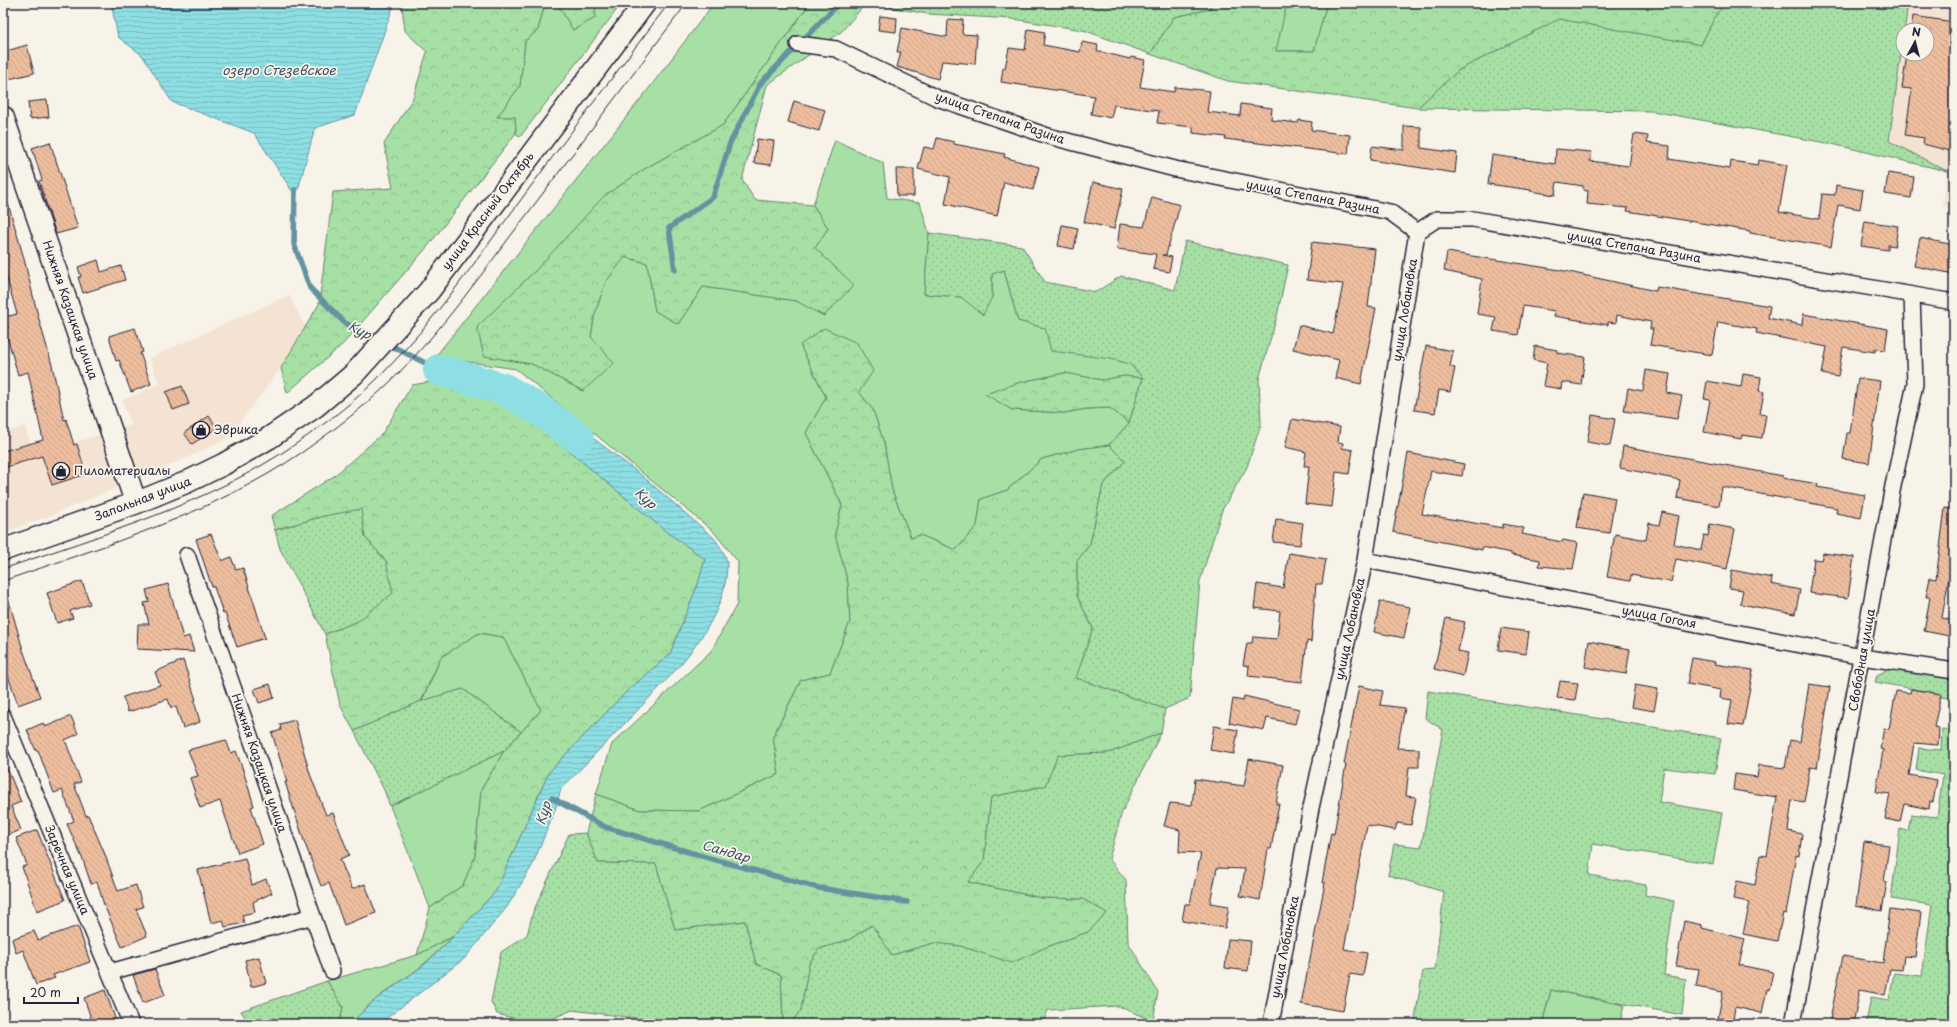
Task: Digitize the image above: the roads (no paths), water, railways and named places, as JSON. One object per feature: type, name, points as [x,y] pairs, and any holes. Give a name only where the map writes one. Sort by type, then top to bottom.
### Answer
[{"type":"main road","name":"улица Красный Октябрь","points":[[316,406],[354,374],[429,290],[645,3]]},
{"type":"main road","name":"Нижняя Казацкая улица","points":[[3,117],[136,503]]},
{"type":"main road","name":"Запольная улица","points":[[3,550],[136,503],[187,482],[224,464],[269,438],[316,406]]},
{"type":"street","name":"улица Степана Разина","points":[[798,44],[836,50],[937,98],[1048,136],[1175,169],[1390,212],[1417,232],[1437,219],[1473,219],[1954,302]]},
{"type":"street","name":"улица Лобановка","points":[[1270,1024],[1311,808],[1365,560],[1417,232]]},
{"type":"street","name":"Свободная улица","points":[[1794,1024],[1893,486],[1915,384],[1912,295]]},
{"type":"street","name":"Нижняя Казацкая улица","points":[[187,555],[332,971]]},
{"type":"street","name":"улица Гоголя","points":[[1365,560],[1862,657],[1954,671]]},
{"type":"street","name":"Заречная улица","points":[[3,716],[132,1024]]},
{"type":"street","points":[[110,972],[313,916]]},
{"type":"water","name":"озеро Стезевское","points":[[111,3],[396,3],[392,10],[355,115],[315,128],[296,197],[254,133],[172,102],[142,55],[118,37]]},
{"type":"water","points":[[551,406],[640,474],[714,538],[721,548],[727,563],[724,589],[717,609],[694,648],[648,700],[561,789],[555,810],[532,866],[507,907],[465,958],[379,1024],[354,1024],[356,1018],[375,1000],[424,965],[454,936],[496,891],[549,772],[626,692],[670,654],[698,584],[705,559],[663,529],[533,421]]},
{"type":"waterway","points":[[675,270],[669,228],[713,197],[730,143],[760,84],[839,3]]},
{"type":"waterway","name":"Кур","points":[[295,190],[294,244],[310,288],[345,323],[379,339]]},
{"type":"waterway","name":"Кур","points":[[386,343],[439,370]]},
{"type":"waterway","name":"Кур","points":[[439,370],[504,389],[543,412],[578,438]]},
{"type":"waterway","name":"Сандар","points":[[552,798],[605,827],[709,858],[819,888],[907,902]]},
{"type":"tram line","points":[[3,569],[117,530],[154,516],[228,484],[297,443],[354,400],[403,352],[437,312],[669,3]]},
{"type":"tram line","points":[[3,581],[120,541],[233,493],[304,451],[362,407],[394,378],[447,319],[687,3]]},
{"type":"place","name":"Эврика","points":[[201,430]]},
{"type":"place","name":"Пиломатериалы","points":[[61,471]]}]
